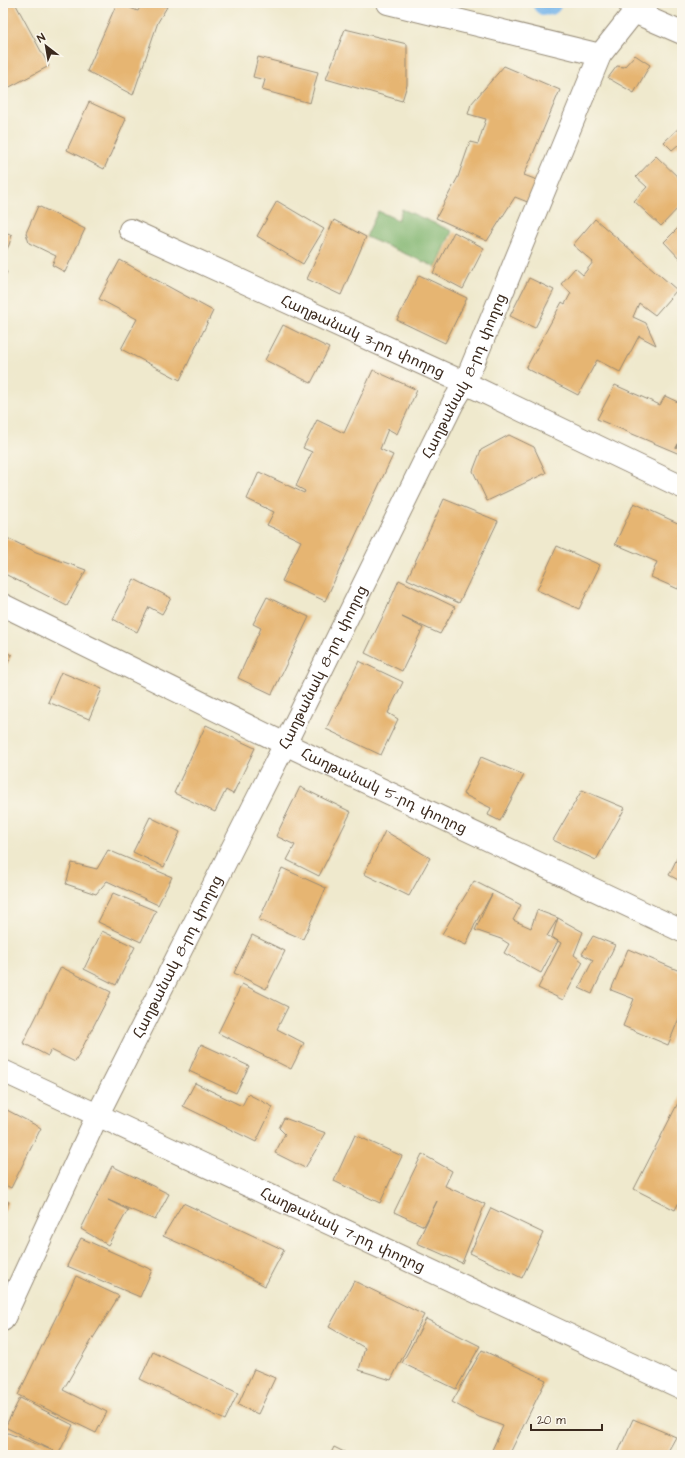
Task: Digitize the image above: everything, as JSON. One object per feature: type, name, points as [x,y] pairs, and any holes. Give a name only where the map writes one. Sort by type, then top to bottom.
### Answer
[{"type":"street","points":[[388,3],[600,55]]},
{"type":"street","points":[[637,6],[682,33]]},
{"type":"street","name":"Հաղթանակ 8-րդ փողոց","points":[[3,1320],[97,1116],[285,744],[453,403],[465,383],[600,55],[637,6]]},
{"type":"street","name":"Հաղթանակ 3-րդ փողոց","points":[[130,230],[465,383],[682,487]]},
{"type":"street","name":"Հաղթանակ 5-րդ փողոց","points":[[3,604],[285,744],[682,931]]},
{"type":"street","name":"Հաղթանակ 7-րդ փողոց","points":[[3,1071],[682,1388]]},
{"type":"green space","points":[[402,209],[452,231],[436,267],[366,237],[378,211],[398,220]]},
{"type":"building","points":[[15,3],[49,66],[6,89],[3,85],[3,8]]},
{"type":"building","points":[[117,3],[138,11],[142,3],[157,3],[167,7],[158,22],[133,95],[87,71]]},
{"type":"building","points":[[345,29],[407,44],[407,85],[402,101],[326,79]]},
{"type":"building","points":[[635,55],[650,65],[634,93],[608,78],[617,66],[624,67]]},
{"type":"building","points":[[258,57],[318,72],[310,103],[262,90],[265,80],[253,77]]},
{"type":"building","points":[[504,66],[560,90],[524,175],[537,180],[530,203],[515,197],[487,241],[436,218],[458,177],[470,142],[478,144],[486,119],[468,114],[471,104]]},
{"type":"building","points":[[89,102],[126,119],[104,169],[67,150]]},
{"type":"building","points":[[682,125],[682,149],[678,145],[672,150],[664,142]]},
{"type":"building","points":[[656,156],[682,181],[682,204],[661,226],[634,201],[647,187],[636,177]]},
{"type":"building","points":[[277,201],[324,229],[303,264],[257,236]]},
{"type":"building","points":[[38,206],[85,229],[65,272],[52,265],[56,256],[29,243],[26,233]]},
{"type":"building","points":[[595,219],[677,290],[655,315],[639,303],[633,317],[646,323],[656,345],[639,336],[620,372],[597,360],[578,395],[526,368],[562,302],[565,304],[571,293],[561,284],[575,268],[583,275],[593,262],[573,245]]},
{"type":"building","points":[[334,220],[366,237],[341,295],[307,279]]},
{"type":"building","points":[[682,224],[682,261],[664,242]]},
{"type":"building","points":[[3,231],[12,235],[3,257]]},
{"type":"building","points":[[454,232],[484,248],[463,289],[433,273]]},
{"type":"building","points":[[120,260],[213,311],[180,380],[121,349],[137,319],[99,299]]},
{"type":"building","points":[[3,270],[7,272],[3,280]]},
{"type":"building","points":[[419,275],[467,298],[445,343],[397,320]]},
{"type":"building","points":[[529,278],[554,290],[535,328],[510,316]]},
{"type":"building","points":[[283,325],[329,348],[311,383],[265,360]]},
{"type":"building","points":[[373,370],[417,390],[397,434],[388,429],[380,449],[393,455],[325,601],[282,581],[301,541],[267,525],[274,512],[247,499],[259,472],[304,493],[305,491],[296,486],[312,452],[303,448],[317,420],[344,433]]},
{"type":"building","points":[[615,385],[660,405],[665,396],[682,404],[682,436],[676,448],[682,439],[682,455],[597,419]]},
{"type":"building","points":[[509,435],[534,447],[546,473],[487,501],[473,471],[481,450]]},
{"type":"building","points":[[444,499],[498,521],[459,603],[407,579]]},
{"type":"building","points":[[634,503],[682,525],[682,580],[678,589],[651,577],[657,562],[615,544]]},
{"type":"building","points":[[3,536],[36,552],[86,570],[67,606],[3,573]]},
{"type":"building","points":[[557,546],[600,565],[579,609],[537,590]]},
{"type":"building","points":[[134,579],[171,598],[162,614],[149,607],[137,632],[113,619]]},
{"type":"building","points":[[399,580],[455,607],[440,634],[402,617],[423,628],[402,671],[365,653]]},
{"type":"building","points":[[267,597],[309,617],[272,694],[238,678],[261,628],[253,624]]},
{"type":"building","points":[[3,651],[12,655],[3,672]]},
{"type":"building","points":[[359,661],[403,682],[388,713],[398,719],[381,755],[326,729]]},
{"type":"building","points":[[61,672],[102,689],[89,719],[48,702]]},
{"type":"building","points":[[206,725],[255,748],[233,794],[226,790],[215,812],[174,793]]},
{"type":"building","points":[[481,757],[524,775],[500,821],[488,815],[491,808],[463,794]]},
{"type":"building","points":[[300,787],[351,812],[319,876],[287,860],[295,845],[276,836]]},
{"type":"building","points":[[582,790],[625,808],[596,860],[553,840]]},
{"type":"building","points":[[150,817],[180,832],[164,867],[133,852]]},
{"type":"building","points":[[385,831],[430,858],[409,896],[364,874]]},
{"type":"building","points":[[682,848],[682,882],[669,875]]},
{"type":"building","points":[[108,850],[172,877],[158,905],[107,881],[96,894],[66,884],[72,863],[97,869]]},
{"type":"building","points":[[282,868],[326,888],[303,939],[259,920]]},
{"type":"building","points":[[474,881],[521,905],[513,920],[531,928],[537,910],[558,918],[547,936],[558,941],[541,973],[504,953],[509,944],[501,939],[475,930],[492,894],[476,922],[466,945],[442,934]]},
{"type":"building","points":[[113,893],[156,911],[141,942],[98,922]]},
{"type":"building","points":[[558,918],[583,932],[574,955],[583,962],[563,1000],[538,988],[561,943],[552,937]]},
{"type":"building","points":[[102,931],[135,947],[116,985],[84,969]]},
{"type":"building","points":[[252,935],[285,951],[266,989],[234,973]]},
{"type":"building","points":[[593,936],[615,945],[592,994],[579,988],[593,960],[582,954]]},
{"type":"building","points":[[628,949],[682,972],[682,1011],[668,1045],[623,1026],[634,999],[611,990]]},
{"type":"building","points":[[61,967],[111,992],[75,1062],[51,1050],[48,1056],[23,1043]]},
{"type":"building","points":[[242,984],[288,1007],[277,1029],[304,1043],[291,1069],[218,1033]]},
{"type":"building","points":[[201,1044],[249,1066],[236,1093],[189,1071]]},
{"type":"building","points":[[195,1083],[242,1106],[248,1094],[273,1107],[256,1142],[183,1106]]},
{"type":"building","points":[[682,1095],[682,1196],[675,1210],[634,1189]]},
{"type":"building","points":[[7,1110],[41,1128],[11,1188],[3,1184],[3,1118]]},
{"type":"building","points":[[284,1118],[326,1133],[305,1168],[275,1153],[285,1134],[279,1128]]},
{"type":"building","points":[[355,1135],[402,1156],[380,1203],[334,1181]]},
{"type":"building","points":[[422,1154],[452,1171],[445,1186],[485,1204],[462,1263],[417,1243],[437,1201],[424,1226],[394,1212]]},
{"type":"building","points":[[112,1166],[169,1194],[155,1220],[108,1200],[128,1210],[108,1245],[81,1229]]},
{"type":"building","points":[[3,1200],[9,1202],[3,1214]]},
{"type":"building","points":[[183,1203],[284,1250],[265,1286],[215,1259],[163,1236]]},
{"type":"building","points":[[491,1208],[543,1233],[522,1278],[470,1253]]},
{"type":"building","points":[[81,1238],[152,1270],[140,1297],[67,1266]]},
{"type":"building","points":[[76,1276],[119,1296],[63,1390],[107,1412],[96,1433],[18,1395]]},
{"type":"building","points":[[354,1281],[424,1315],[391,1380],[359,1370],[365,1348],[329,1327]]},
{"type":"building","points":[[426,1319],[480,1346],[456,1389],[402,1363]]},
{"type":"building","points":[[482,1350],[546,1380],[509,1455],[501,1455],[492,1450],[503,1426],[479,1417],[452,1402]]},
{"type":"building","points":[[153,1352],[238,1393],[225,1420],[140,1379]]},
{"type":"building","points":[[254,1369],[275,1378],[258,1414],[238,1405]]},
{"type":"building","points":[[20,1398],[73,1425],[58,1455],[3,1455],[3,1431],[54,1451],[5,1427]]},
{"type":"building","points":[[633,1419],[676,1437],[666,1455],[617,1455]]},
{"type":"building","points":[[334,1447],[350,1455],[330,1455]]}]
